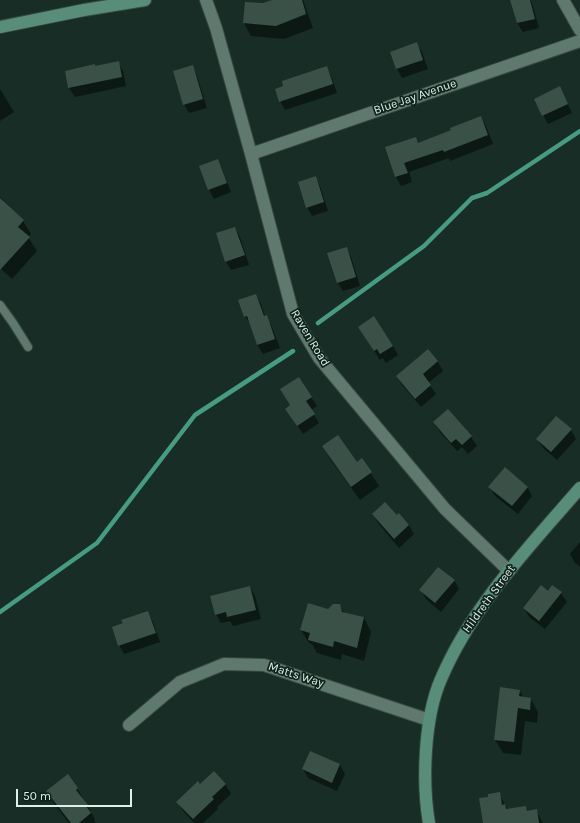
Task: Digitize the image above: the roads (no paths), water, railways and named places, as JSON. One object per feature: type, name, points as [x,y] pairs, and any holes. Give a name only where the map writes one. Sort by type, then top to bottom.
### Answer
[{"type":"street","points":[[0,27],[84,10],[145,0]]},
{"type":"street","name":"Raven Road","points":[[206,0],[216,28],[251,154],[293,314],[319,358],[445,509],[509,571]]},
{"type":"street","points":[[564,0],[580,30]]},
{"type":"street","name":"Blue Jay Avenue","points":[[251,154],[580,41]]},
{"type":"street","name":"Hildreth Street","points":[[429,823],[425,767],[429,720],[440,680],[466,628],[509,571],[580,488]]},
{"type":"street","name":"Matts Way","points":[[129,725],[180,682],[224,664],[264,665],[429,720]]},
{"type":"lane","points":[[0,305],[13,322],[28,347]]},
{"type":"waterway","points":[[318,323],[424,246],[472,198],[487,193],[580,131]]},
{"type":"waterway","points":[[0,612],[97,543],[195,415],[293,351]]}]
